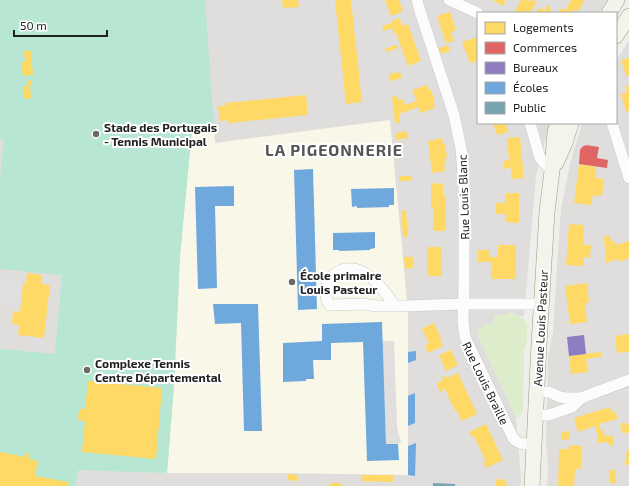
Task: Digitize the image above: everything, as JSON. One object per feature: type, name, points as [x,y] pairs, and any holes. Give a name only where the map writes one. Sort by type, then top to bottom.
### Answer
[{"type":"main road","points":[[610,12],[617,0]]},
{"type":"main road","points":[[617,34],[629,16]]},
{"type":"main road","name":"Avenue Louis Pasteur","points":[[532,486],[547,212],[555,132],[558,124]]},
{"type":"main road","name":"Avenue Louis Pasteur","points":[[552,171],[565,143],[571,124]]},
{"type":"street","name":"Rue Louis Blanc","points":[[417,0],[454,115],[461,148],[464,187],[463,304]]},
{"type":"street","points":[[449,0],[477,13]]},
{"type":"street","points":[[530,124],[540,158],[552,171]]},
{"type":"street","points":[[612,124],[629,178]]},
{"type":"street","points":[[394,305],[380,285],[365,273],[354,269],[341,271],[330,278],[328,283],[326,299],[330,306],[363,304],[376,306],[404,306],[541,304]]},
{"type":"street","name":"Rue Louis Braille","points":[[463,304],[463,328],[465,337],[513,438],[522,444],[534,444]]},
{"type":"street","points":[[536,392],[549,392],[566,398],[581,398],[629,380]]},
{"type":"street","points":[[536,415],[550,415],[572,407],[581,398]]},
{"type":"shaded area","points":[[0,0],[607,0],[600,12],[477,12],[477,124],[550,124],[536,176],[524,316],[506,313],[506,315],[494,316],[494,323],[486,324],[478,336],[516,417],[521,486],[0,486]]},
{"type":"shaded area","points":[[629,40],[629,486],[547,486],[548,469],[546,442],[548,357],[553,332],[561,209],[570,164],[582,124],[617,124],[617,59]]},
{"type":"shaded area","name":"École primaire Louis Pasteur","points":[[390,120],[408,311],[408,475],[167,473],[174,385],[180,255],[192,129],[214,128],[215,143]]},
{"type":"shaded area","points":[[0,272],[24,274],[20,312],[6,310],[5,322],[0,322]]},
{"type":"shaded area","points":[[382,341],[394,341],[397,425],[401,442],[398,444],[386,444]]},
{"type":"green space","name":"Stade des Portugais - Tennis Municipal","points":[[0,0],[205,0],[214,128],[192,129],[180,256],[174,385],[167,473],[78,470],[75,486],[0,486],[0,349],[55,354],[62,275],[0,269],[0,180],[4,139],[0,139]]},
{"type":"green space","points":[[506,313],[522,318],[526,322],[527,326],[527,343],[524,350],[523,412],[519,417],[516,417],[478,336],[478,332],[481,328],[485,325],[494,323],[494,316],[506,315]]},
{"type":"building: Logements","points":[[282,0],[298,0],[299,7],[283,8]]},
{"type":"building: Logements","points":[[335,0],[351,0],[362,102],[346,104]]},
{"type":"building: Logements","points":[[385,0],[399,0],[403,11],[391,16]]},
{"type":"building: Logements","points":[[492,0],[506,0],[503,6]]},
{"type":"building: Logements","points":[[521,0],[537,1],[531,12],[515,11]]},
{"type":"building: Logements","points":[[571,0],[584,0],[579,11],[575,9],[574,12],[559,12],[561,8],[566,10]]},
{"type":"building: Logements","points":[[547,5],[551,8],[550,11],[552,12],[537,12],[539,8],[545,10]]},
{"type":"building: Logements","points":[[450,12],[456,30],[451,32],[454,41],[446,43],[437,16]]},
{"type":"building: Logements","points":[[399,18],[403,26],[408,24],[421,61],[408,66],[396,33],[394,34],[392,28],[384,31],[382,26],[392,23],[391,21]]},
{"type":"building: Logements","points":[[477,37],[477,61],[470,63],[462,42]]},
{"type":"building: Logements","points":[[397,45],[398,48],[386,52],[386,48]]},
{"type":"building: Logements","points":[[448,45],[450,51],[441,54],[439,48]]},
{"type":"building: Logements","points":[[24,51],[31,51],[33,75],[23,76],[21,62],[25,62]]},
{"type":"building: Logements","points":[[629,58],[629,75],[626,76],[621,60]]},
{"type":"building: Logements","points":[[400,72],[402,78],[390,81],[389,74]]},
{"type":"building: Logements","points":[[32,80],[32,85],[30,85],[31,98],[24,99],[23,86],[27,86],[27,81]]},
{"type":"building: Logements","points":[[427,85],[429,90],[431,90],[435,102],[433,103],[435,108],[420,113],[419,107],[399,114],[400,123],[395,123],[392,97],[397,96],[398,100],[403,99],[405,105],[417,101],[412,90]]},
{"type":"building: Logements","points":[[629,86],[629,111],[626,112],[621,94],[627,92],[625,87]]},
{"type":"building: Logements","points":[[306,95],[308,115],[228,123],[228,120],[220,121],[218,106],[226,106],[226,103]]},
{"type":"building: Logements","points":[[493,124],[508,124],[506,125],[508,132],[497,135]]},
{"type":"building: Logements","points":[[406,131],[408,138],[396,140],[396,133]]},
{"type":"building: Logements","points":[[520,137],[524,178],[512,179],[511,168],[504,169],[503,161],[509,160],[507,138]]},
{"type":"building: Logements","points":[[442,138],[443,145],[445,144],[447,157],[445,157],[446,163],[444,164],[445,171],[432,173],[428,141]]},
{"type":"building: Logements","points":[[579,164],[596,167],[595,178],[604,179],[602,196],[593,195],[591,205],[574,203]]},
{"type":"building: Logements","points":[[399,176],[412,176],[412,181],[399,181]]},
{"type":"building: Logements","points":[[431,183],[443,184],[443,195],[446,195],[446,231],[433,231]]},
{"type":"building: Logements","points":[[506,193],[519,193],[519,223],[505,222],[505,214],[496,214],[495,203],[505,203]]},
{"type":"building: Logements","points":[[406,210],[408,237],[403,237],[401,211]]},
{"type":"building: Logements","points":[[569,224],[584,225],[583,245],[591,245],[590,258],[584,257],[584,266],[566,265]]},
{"type":"building: Logements","points":[[604,236],[610,236],[611,242],[615,241],[616,245],[629,241],[629,258],[619,262],[618,259],[606,263]]},
{"type":"building: Logements","points":[[498,245],[516,245],[516,279],[491,279],[492,262],[478,262],[478,250],[490,250],[490,257],[498,257]]},
{"type":"building: Logements","points":[[427,247],[441,247],[442,276],[427,276]]},
{"type":"building: Logements","points":[[404,257],[413,257],[413,268],[405,269]]},
{"type":"building: Logements","points":[[27,273],[42,275],[41,284],[50,285],[44,338],[18,335],[19,325],[12,324],[13,311],[20,312],[23,283],[26,283]]},
{"type":"building: Logements","points":[[587,283],[589,302],[585,303],[587,322],[570,324],[565,286]]},
{"type":"building: Logements","points":[[434,323],[443,346],[428,353],[425,345],[429,343],[422,329]]},
{"type":"building: Logements","points":[[629,334],[629,352],[617,353],[615,336]]},
{"type":"building: Logements","points":[[451,350],[458,365],[446,371],[439,355]]},
{"type":"building: Logements","points":[[601,352],[601,357],[586,359],[588,372],[571,374],[569,356]]},
{"type":"building: Logements","points":[[100,362],[113,363],[112,369],[99,367]]},
{"type":"building: Logements","points":[[458,373],[477,414],[462,421],[456,410],[455,411],[445,389],[440,392],[437,383],[443,380],[442,377],[445,376],[447,378]]},
{"type":"building: Logements","points":[[88,381],[162,388],[156,459],[82,452],[85,421],[78,420],[79,409],[85,409]]},
{"type":"building: Logements","points":[[610,407],[611,412],[615,411],[618,419],[599,424],[601,431],[603,430],[605,436],[613,436],[614,445],[609,446],[608,442],[598,443],[595,426],[578,432],[574,418]]},
{"type":"building: Logements","points":[[625,422],[626,425],[629,424],[629,432],[623,434],[620,424]]},
{"type":"building: Logements","points":[[486,424],[503,460],[486,468],[483,462],[486,461],[474,436],[472,437],[469,432]]},
{"type":"building: Logements","points":[[570,431],[570,439],[562,440],[561,432]]},
{"type":"building: Logements","points":[[569,445],[582,446],[581,469],[575,469],[574,486],[558,486],[559,449],[569,449]]},
{"type":"building: Logements","points":[[629,449],[629,466],[624,463],[627,457],[625,456]]},
{"type":"building: Logements","points":[[0,452],[25,457],[26,454],[29,453],[29,459],[38,461],[35,476],[69,482],[68,486],[0,486]]},
{"type":"building: Logements","points":[[609,470],[615,470],[616,483],[610,483]]},
{"type":"building: Logements","points":[[288,474],[297,475],[297,481],[287,480]]},
{"type":"building: Logements","points":[[361,475],[393,475],[393,482],[361,481]]},
{"type":"building: Logements","points":[[496,479],[506,480],[506,484],[508,486],[495,486]]},
{"type":"building: Logements","points":[[330,483],[342,483],[342,486],[330,486]]},
{"type":"building: Commerces","points":[[586,145],[599,147],[597,158],[608,160],[607,168],[579,164],[580,150]]},
{"type":"building: Bureaux","points":[[584,335],[586,354],[569,356],[567,337]]},
{"type":"building: Écoles","points":[[313,169],[317,309],[298,310],[294,170]]},
{"type":"building: Écoles","points":[[234,186],[234,206],[215,206],[217,288],[198,289],[195,187]]},
{"type":"building: Écoles","points":[[394,188],[394,205],[389,205],[389,207],[352,207],[351,189]]},
{"type":"building: Écoles","points":[[375,232],[375,248],[370,250],[333,250],[333,233]]},
{"type":"building: Écoles","points":[[213,304],[258,304],[262,431],[244,431],[241,323],[215,324]]},
{"type":"building: Écoles","points":[[382,322],[386,444],[398,444],[399,460],[367,461],[363,342],[331,343],[331,360],[313,360],[314,379],[306,379],[306,381],[283,382],[283,343],[322,341],[322,324]]},
{"type":"building: Écoles","points":[[416,351],[416,360],[408,363],[408,352]]},
{"type":"building: Écoles","points":[[415,393],[415,423],[408,426],[408,396]]},
{"type":"building: Écoles","points":[[416,443],[415,476],[408,475],[408,446]]},
{"type":"building: Public","points":[[433,483],[455,484],[455,486],[433,486]]},
{"type":"place","name":"Stade des Portugais - Tennis Municipal","points":[[96,134]]},
{"type":"place","name":"École primaire Louis Pasteur","points":[[292,282]]},
{"type":"place","name":"Complexe Tennis Centre Départemental","points":[[87,370]]},
{"type":"district","name":"LA PIGEONNERIE","points":[[334,149]]}]
